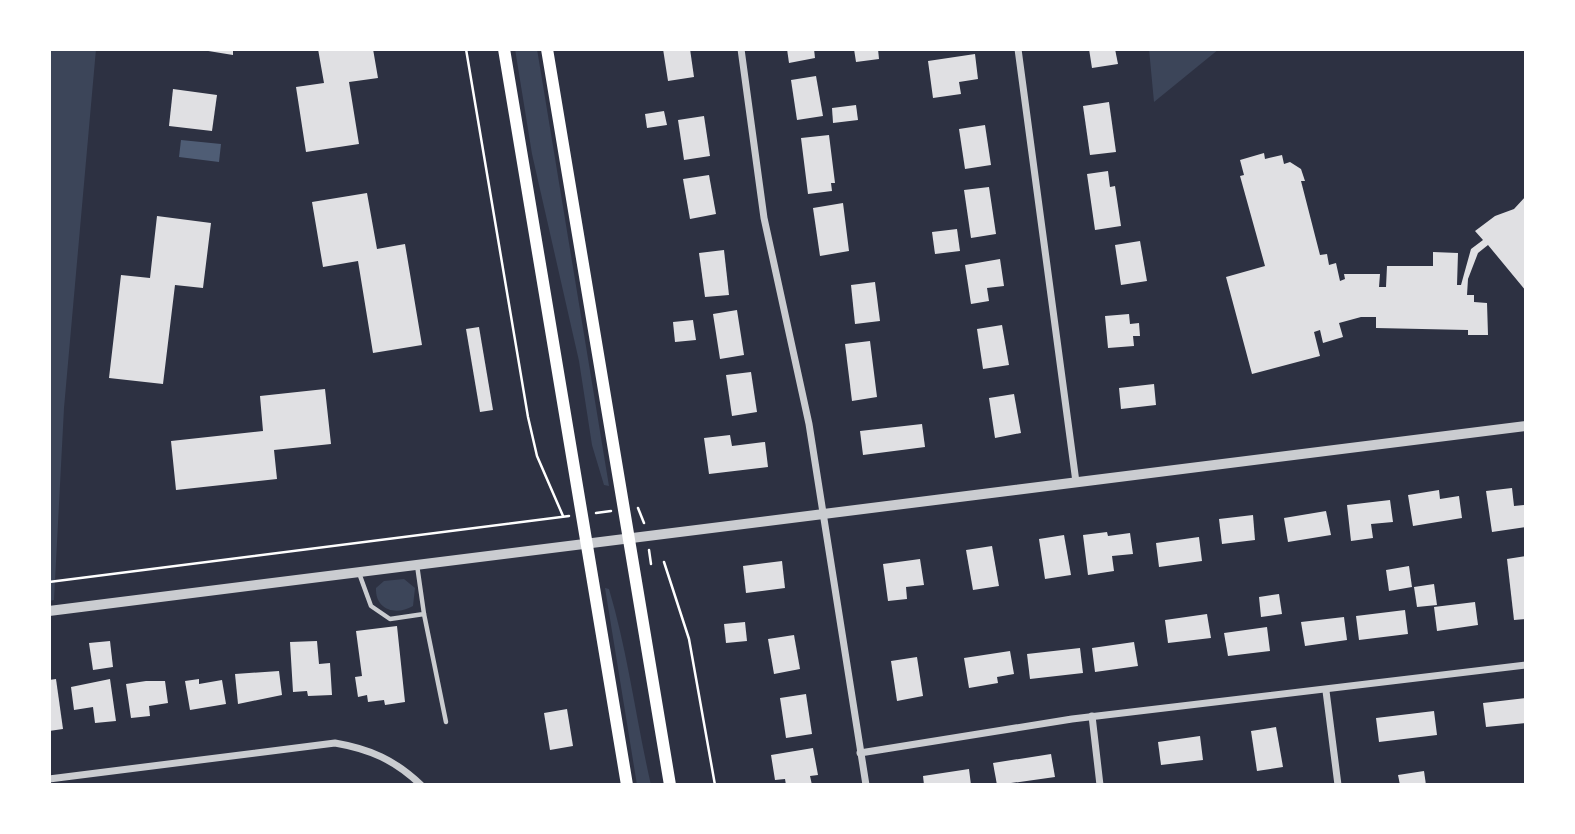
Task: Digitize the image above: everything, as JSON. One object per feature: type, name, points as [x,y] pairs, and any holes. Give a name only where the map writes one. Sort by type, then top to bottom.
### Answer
[{"type":"main road","points":[[504,49],[627,785]]},
{"type":"main road","points":[[547,49],[670,785]]},
{"type":"street","points":[[741,49],[764,218],[799,374],[866,785]]},
{"type":"street","points":[[1018,49],[1076,482]]},
{"type":"street","points":[[49,611],[1526,426]]},
{"type":"street","points":[[860,753],[1092,716],[1526,666]]},
{"type":"street","points":[[1326,691],[1338,785]]},
{"type":"street","points":[[1092,716],[1100,785]]},
{"type":"street","points":[[49,779],[335,743],[370,751],[392,761],[421,785]]},
{"type":"lane","points":[[417,565],[446,722]]},
{"type":"lane","points":[[358,572],[371,606],[390,619],[424,614]]},
{"type":"path","points":[[466,49],[528,417],[537,456],[563,516]]},
{"type":"path","points":[[49,582],[640,507]]},
{"type":"path","points":[[664,562],[689,639],[715,785]]},
{"type":"shaded area","points":[[49,49],[96,49],[64,408],[54,600],[49,601]]},
{"type":"shaded area","points":[[515,49],[537,49],[609,486],[604,485],[592,445],[579,361],[532,154]]},
{"type":"shaded area","points":[[1149,49],[1219,49],[1154,102]]},
{"type":"shaded area","points":[[181,140],[221,144],[219,162],[179,157]]},
{"type":"shaded area","points":[[404,579],[415,588],[413,606],[394,610],[383,606],[376,588],[384,581]]},
{"type":"shaded area","points":[[605,588],[609,589],[621,637],[651,785],[637,785]]},
{"type":"building","points":[[196,49],[233,49],[233,55]]},
{"type":"building","points":[[318,49],[373,49],[378,78],[349,82],[359,144],[306,152],[296,87],[324,83]]},
{"type":"building","points":[[663,49],[690,49],[694,77],[668,81]]},
{"type":"building","points":[[787,49],[814,49],[815,58],[789,63]]},
{"type":"building","points":[[854,49],[878,49],[879,59],[856,62]]},
{"type":"building","points":[[1089,49],[1115,49],[1118,64],[1092,68]]},
{"type":"building","points":[[975,54],[978,79],[959,82],[961,94],[933,98],[928,61]]},
{"type":"building","points":[[816,76],[823,116],[797,120],[791,80]]},
{"type":"building","points":[[173,89],[217,95],[212,131],[169,126]]},
{"type":"building","points":[[1109,102],[1116,152],[1090,155],[1083,106]]},
{"type":"building","points":[[856,105],[858,120],[833,123],[832,108]]},
{"type":"building","points":[[664,111],[667,125],[647,128],[645,114]]},
{"type":"building","points":[[704,116],[710,156],[684,160],[678,120]]},
{"type":"building","points":[[985,125],[991,165],[965,169],[959,129]]},
{"type":"building","points":[[829,135],[835,183],[831,183],[832,191],[808,194],[801,138]]},
{"type":"building","points":[[1264,153],[1265,159],[1282,155],[1284,164],[1290,162],[1301,169],[1305,181],[1301,181],[1320,255],[1327,254],[1329,265],[1336,263],[1340,281],[1345,279],[1344,274],[1380,274],[1379,287],[1386,287],[1387,266],[1433,266],[1433,252],[1458,253],[1457,285],[1461,285],[1471,249],[1483,240],[1475,231],[1495,216],[1514,209],[1526,196],[1526,291],[1488,245],[1478,253],[1468,279],[1467,295],[1474,295],[1474,302],[1487,303],[1488,335],[1468,335],[1468,330],[1376,328],[1376,317],[1361,317],[1339,323],[1343,337],[1323,343],[1320,330],[1314,332],[1320,356],[1252,374],[1226,277],[1265,266],[1240,176],[1244,175],[1240,160]]},
{"type":"building","points":[[1108,171],[1110,187],[1115,186],[1121,226],[1095,230],[1087,174]]},
{"type":"building","points":[[709,175],[716,214],[690,219],[683,179]]},
{"type":"building","points":[[989,187],[996,234],[971,238],[964,190]]},
{"type":"building","points":[[367,193],[377,249],[405,244],[422,345],[373,353],[358,261],[323,267],[312,202]]},
{"type":"building","points":[[843,203],[849,251],[820,256],[813,208]]},
{"type":"building","points":[[157,216],[211,223],[203,288],[175,285],[163,384],[109,378],[121,275],[150,278]]},
{"type":"building","points":[[957,229],[960,251],[935,254],[932,232]]},
{"type":"building","points":[[1140,241],[1147,281],[1121,285],[1115,245]]},
{"type":"building","points":[[724,250],[729,295],[705,297],[699,253]]},
{"type":"building","points":[[1000,259],[1004,286],[987,288],[989,301],[971,304],[965,265]]},
{"type":"building","points":[[875,282],[880,321],[855,324],[851,285]]},
{"type":"building","points":[[737,310],[744,355],[720,359],[713,314]]},
{"type":"building","points":[[1129,314],[1130,324],[1139,323],[1140,336],[1133,336],[1134,346],[1108,348],[1105,316]]},
{"type":"building","points":[[693,320],[696,340],[675,342],[673,322]]},
{"type":"building","points":[[1002,325],[1009,365],[983,369],[977,329]]},
{"type":"building","points":[[479,327],[493,410],[480,412],[466,329]]},
{"type":"building","points":[[870,341],[877,397],[852,401],[845,344]]},
{"type":"building","points":[[751,372],[757,412],[732,416],[726,375]]},
{"type":"building","points":[[1154,384],[1156,405],[1121,409],[1119,388]]},
{"type":"building","points":[[325,389],[331,444],[274,450],[277,479],[176,490],[171,441],[263,431],[260,396]]},
{"type":"building","points":[[1014,394],[1021,433],[995,438],[989,398]]},
{"type":"building","points":[[922,424],[925,447],[863,455],[860,431]]},
{"type":"building","points":[[730,435],[732,446],[765,442],[768,467],[709,474],[704,438]]},
{"type":"building","points":[[1512,488],[1514,506],[1524,505],[1526,527],[1492,532],[1486,491]]},
{"type":"building","points":[[1439,490],[1440,499],[1459,496],[1462,518],[1413,526],[1408,495]]},
{"type":"building","points":[[1390,500],[1393,522],[1371,524],[1373,538],[1351,541],[1347,505]]},
{"type":"building","points":[[1326,511],[1331,535],[1288,542],[1284,518]]},
{"type":"building","points":[[1253,515],[1255,540],[1222,544],[1219,519]]},
{"type":"building","points":[[1107,532],[1108,536],[1130,533],[1133,554],[1112,556],[1114,571],[1088,575],[1083,535]]},
{"type":"building","points":[[1064,535],[1071,575],[1045,579],[1039,539]]},
{"type":"building","points":[[1199,537],[1202,561],[1159,567],[1156,543]]},
{"type":"building","points":[[992,546],[999,586],[973,590],[966,550]]},
{"type":"building","points":[[1526,556],[1526,619],[1514,620],[1507,559]]},
{"type":"building","points":[[920,559],[924,585],[906,587],[907,599],[888,601],[883,564]]},
{"type":"building","points":[[782,561],[785,588],[746,593],[743,566]]},
{"type":"building","points":[[1409,566],[1412,587],[1389,591],[1386,570]]},
{"type":"building","points":[[1434,584],[1437,605],[1417,607],[1414,587]]},
{"type":"building","points":[[1279,594],[1282,614],[1261,617],[1259,597]]},
{"type":"building","points":[[1475,602],[1478,625],[1437,631],[1434,607]]},
{"type":"building","points":[[1405,610],[1408,634],[1359,640],[1356,616]]},
{"type":"building","points":[[1207,614],[1211,638],[1168,643],[1165,620]]},
{"type":"building","points":[[1344,617],[1347,640],[1305,646],[1301,622]]},
{"type":"building","points":[[745,622],[747,641],[726,643],[724,624]]},
{"type":"building","points":[[397,626],[405,702],[385,705],[384,700],[368,702],[367,695],[358,697],[355,677],[362,676],[356,631]]},
{"type":"building","points":[[1267,627],[1270,651],[1228,656],[1224,633]]},
{"type":"building","points":[[794,635],[800,669],[774,674],[768,639]]},
{"type":"building","points":[[110,641],[113,667],[93,670],[89,643]]},
{"type":"building","points":[[317,641],[319,664],[330,663],[332,695],[308,696],[307,691],[293,692],[290,642]]},
{"type":"building","points":[[1134,642],[1138,666],[1095,672],[1092,648]]},
{"type":"building","points":[[1080,648],[1083,673],[1030,679],[1027,654]]},
{"type":"building","points":[[1010,651],[1014,674],[997,677],[998,683],[969,688],[964,658]]},
{"type":"building","points":[[917,657],[923,696],[897,701],[891,661]]},
{"type":"building","points":[[279,671],[282,695],[238,704],[235,674]]},
{"type":"building","points":[[56,679],[63,729],[49,731],[49,680]]},
{"type":"building","points":[[110,679],[116,721],[95,723],[93,707],[74,710],[71,687]]},
{"type":"building","points":[[199,679],[199,684],[222,680],[226,704],[190,710],[185,681]]},
{"type":"building","points":[[165,681],[168,703],[149,706],[150,716],[131,718],[126,684]]},
{"type":"building","points":[[806,694],[812,734],[786,738],[780,698]]},
{"type":"building","points":[[1526,698],[1526,723],[1486,727],[1483,703]]},
{"type":"building","points":[[567,709],[573,746],[550,750],[544,713]]},
{"type":"building","points":[[1434,711],[1437,735],[1379,742],[1376,718]]},
{"type":"building","points":[[1276,727],[1283,767],[1257,771],[1251,731]]},
{"type":"building","points":[[1200,736],[1203,760],[1161,765],[1158,742]]},
{"type":"building","points":[[813,748],[818,775],[810,776],[812,785],[786,785],[785,779],[775,780],[771,755]]},
{"type":"building","points":[[1051,754],[1055,777],[997,785],[993,763]]},
{"type":"building","points":[[969,769],[971,785],[924,785],[923,776]]},
{"type":"building","points":[[1424,771],[1426,785],[1400,785],[1398,775]]}]
